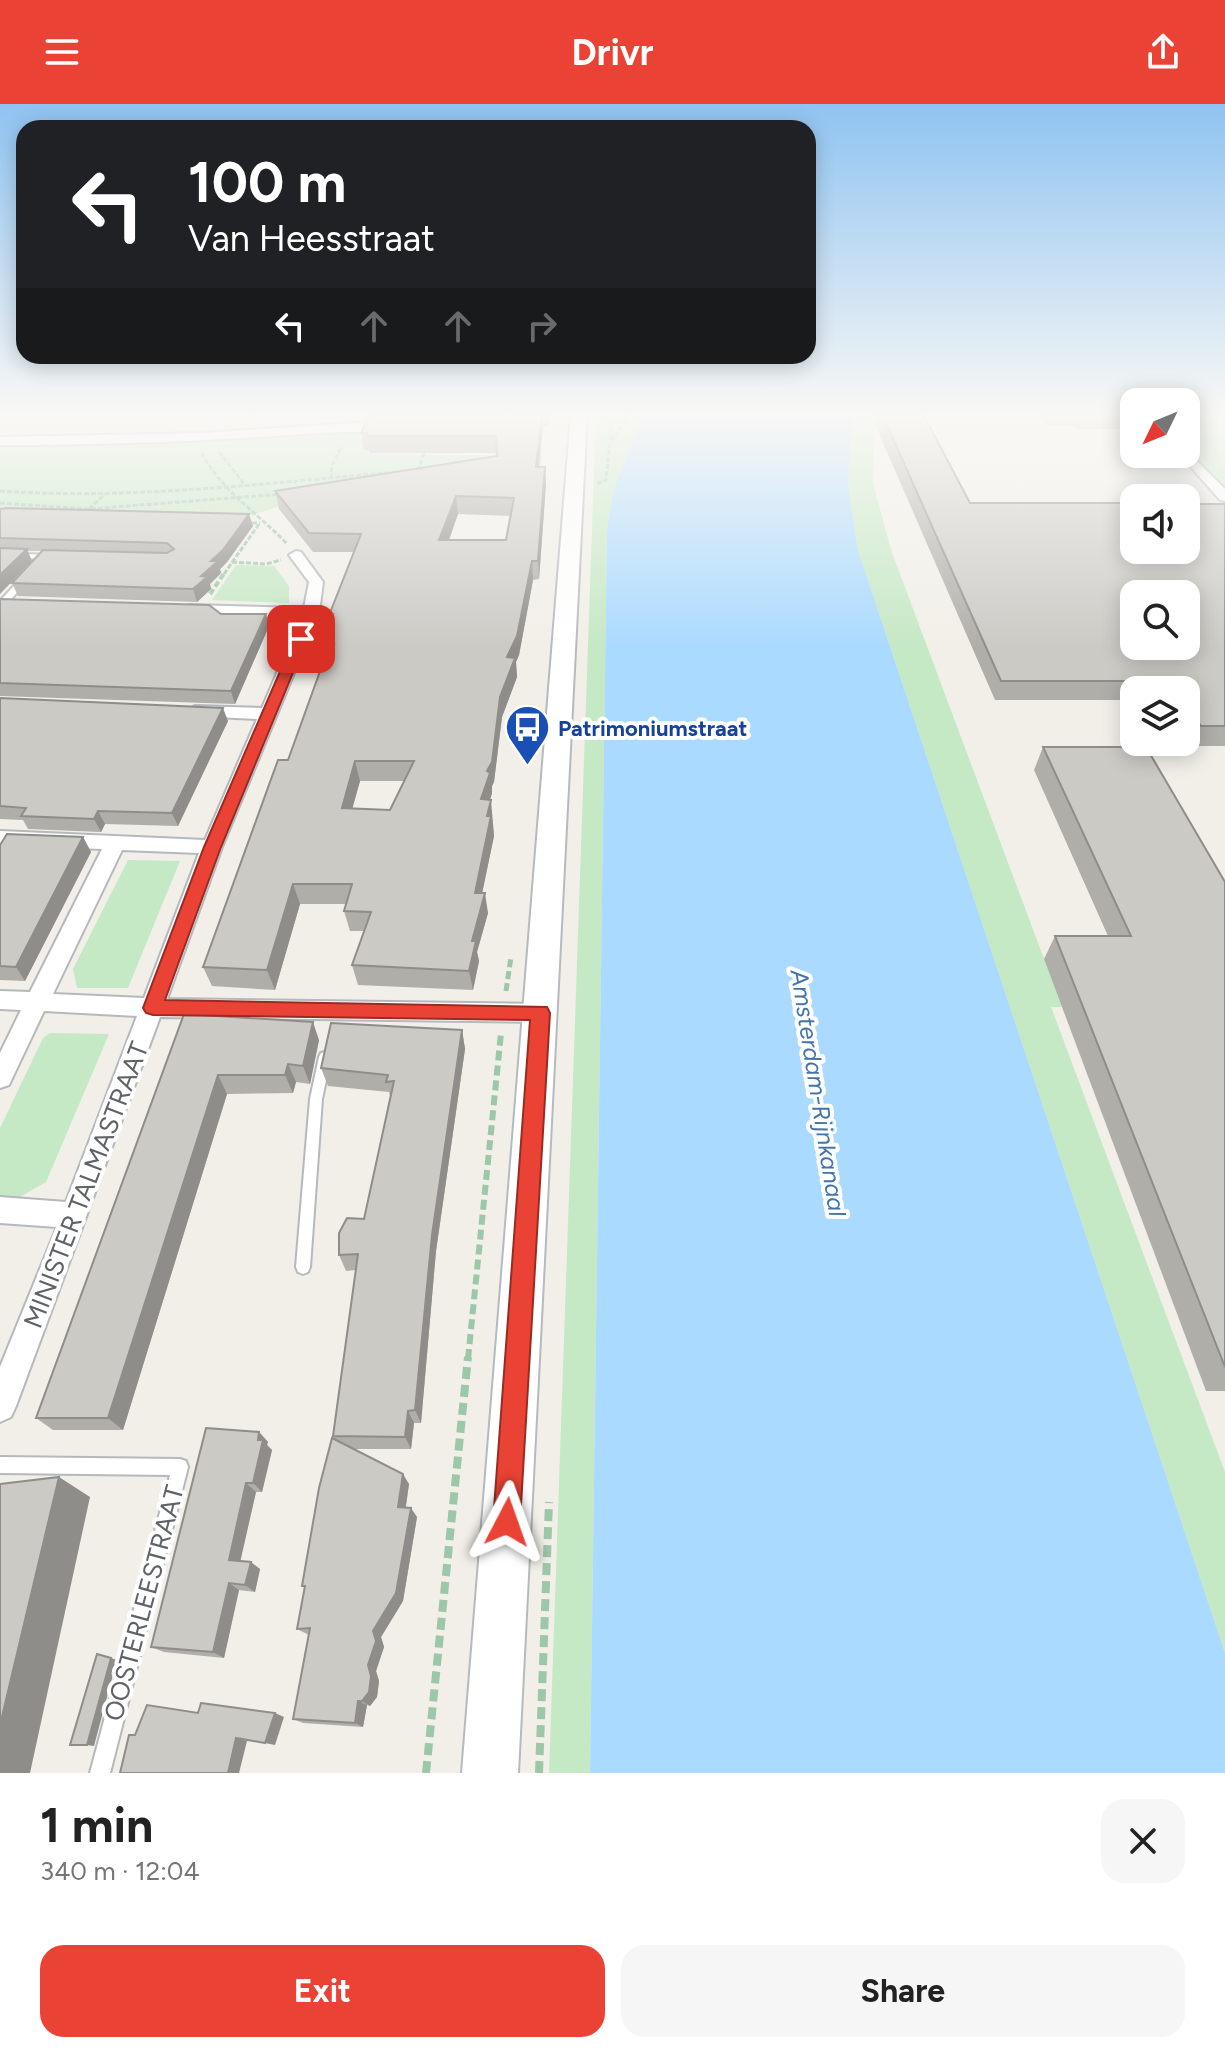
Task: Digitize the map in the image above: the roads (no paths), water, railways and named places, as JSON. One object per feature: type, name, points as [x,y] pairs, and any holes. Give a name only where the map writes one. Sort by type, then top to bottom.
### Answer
[{"type":"main road","points":[[490,1773],[574,492]]},
{"type":"street","points":[[167,609],[311,613],[316,582],[296,555]]},
{"type":"street","points":[[2,603],[26,604]]},
{"type":"street","name":"MINISTER TALMASTRAAT","points":[[0,1406],[212,847],[311,613]]},
{"type":"street","points":[[179,710],[270,714]]},
{"type":"street","points":[[0,838],[212,847]]},
{"type":"street","points":[[0,1078],[115,843]]},
{"type":"street","points":[[0,1000],[39,1001]]},
{"type":"street","name":"MINISTER TALMASTRAAT","points":[[39,1001],[153,1008]]},
{"type":"street","points":[[153,1008],[334,1017],[540,1013]]},
{"type":"street","points":[[0,1210],[75,1215]]},
{"type":"lane","points":[[0,555],[61,557]]},
{"type":"lane","points":[[2,603],[45,556]]},
{"type":"lane","points":[[303,1267],[316,1099],[329,1040]]},
{"type":"lane","name":"OOSTERLEESTRAAT","points":[[0,1465],[180,1467],[100,1773]]},
{"type":"water","name":"Amsterdam-Rijnkanaal","points":[[613,492],[849,492],[858,550],[1225,1653],[1225,1773],[590,1773],[607,530]]},
{"type":"place","name":"Patrimoniumstraat","points":[[527,767]]}]
